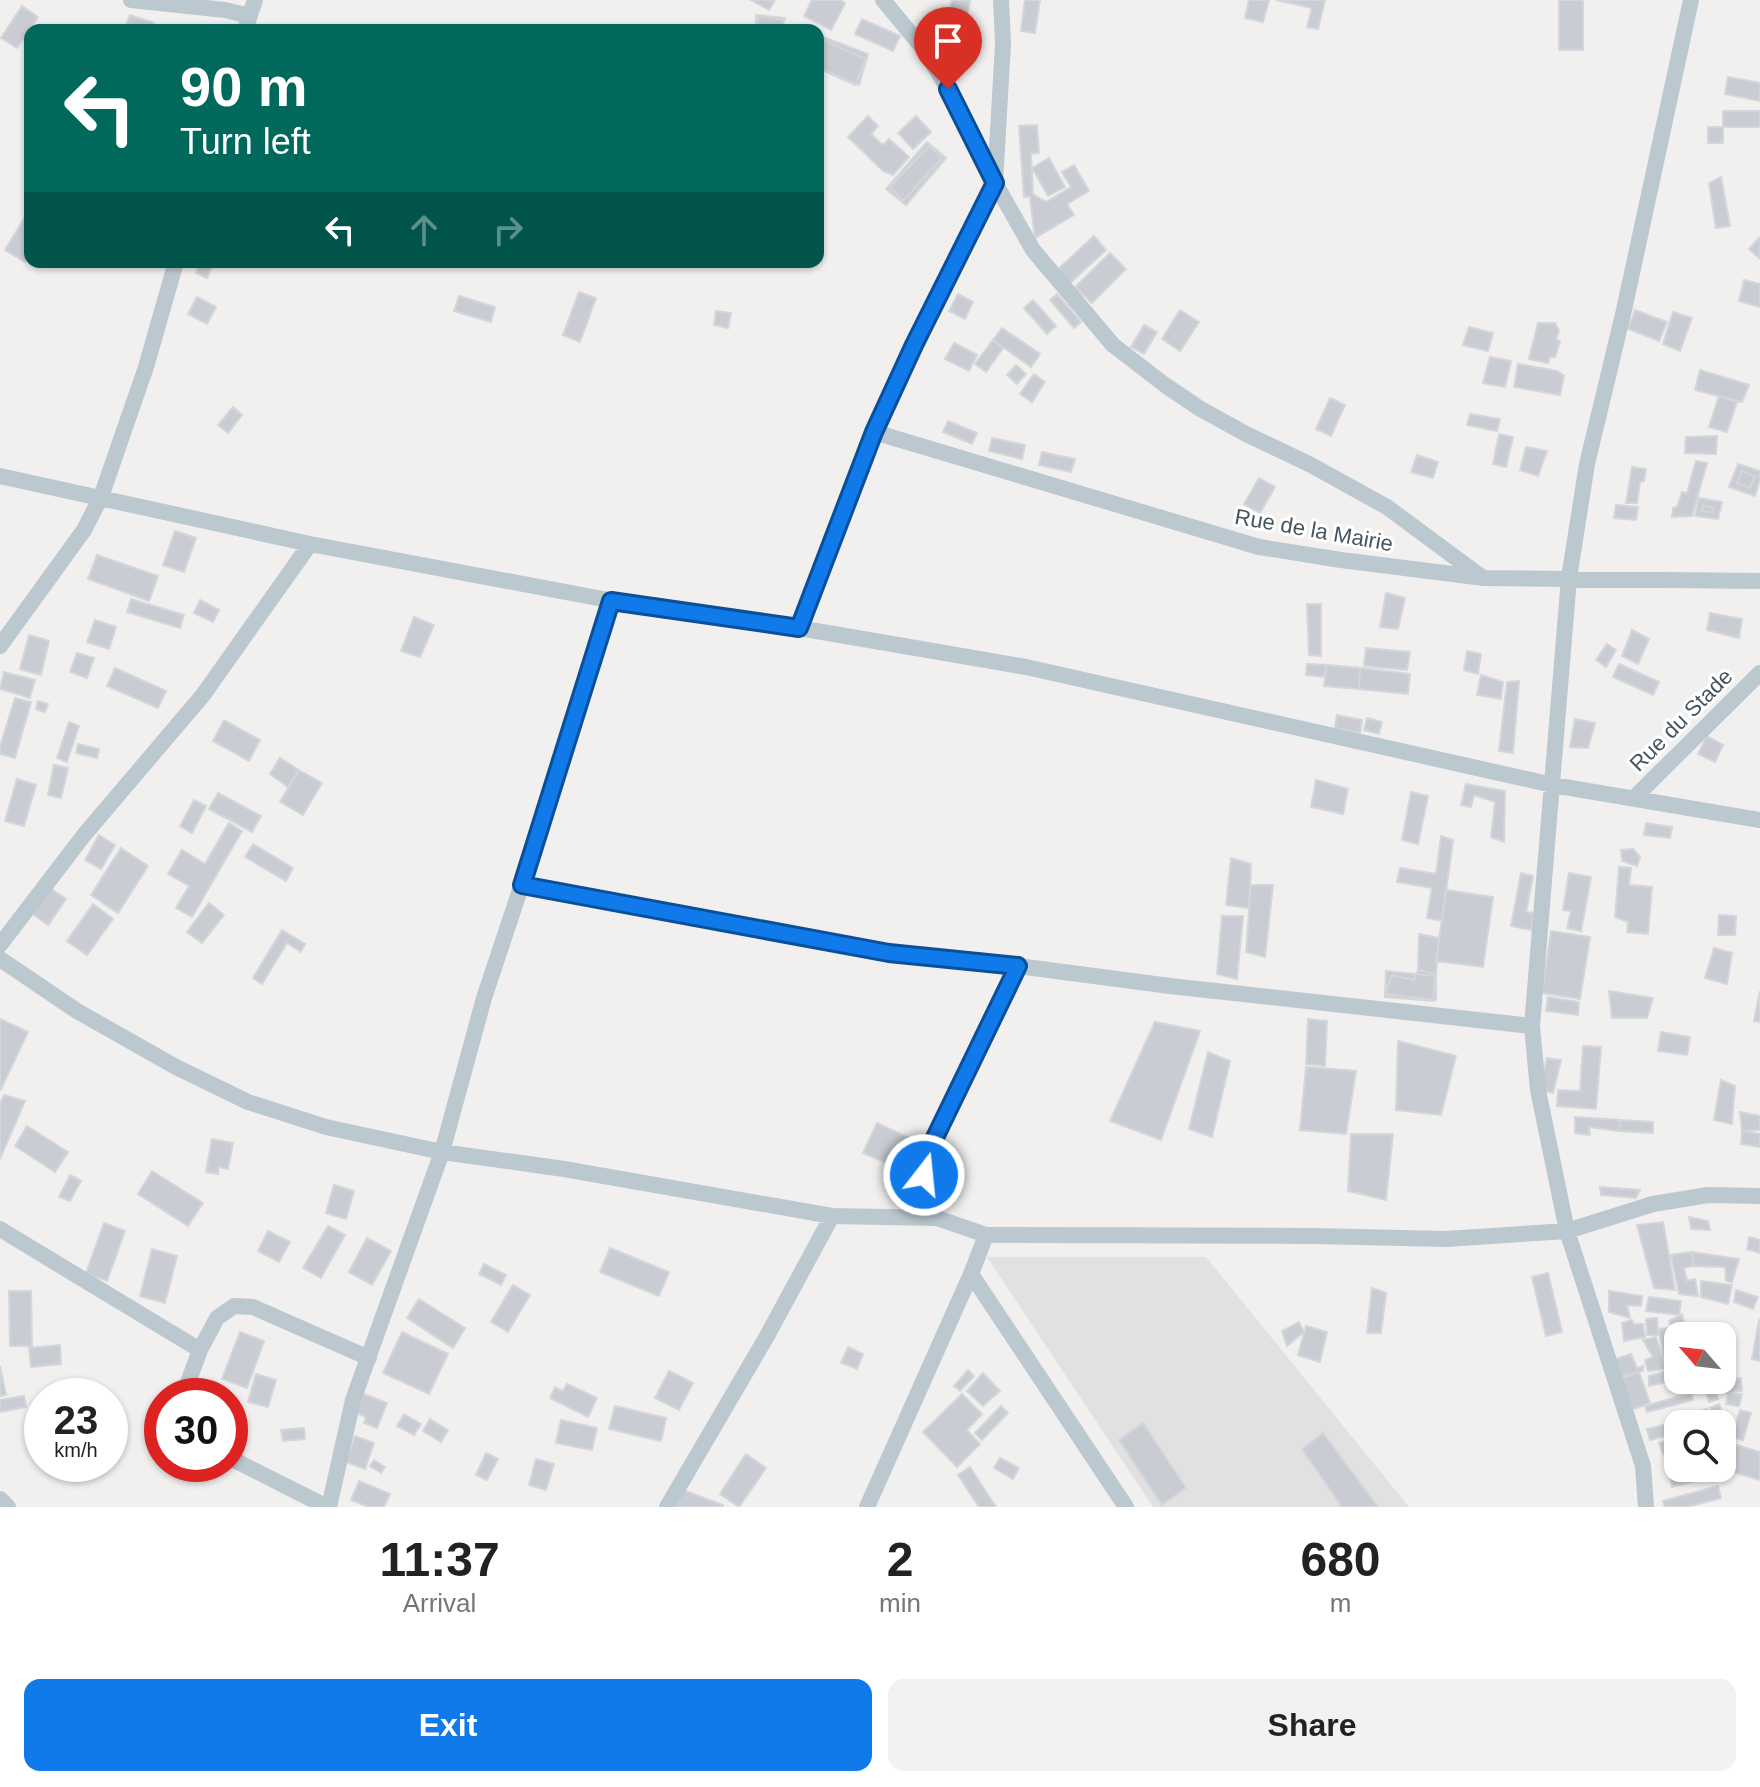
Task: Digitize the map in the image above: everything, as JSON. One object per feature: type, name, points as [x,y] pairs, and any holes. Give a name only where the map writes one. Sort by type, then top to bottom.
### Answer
[{"type":"street","points":[[131,0],[250,15]]},
{"type":"street","points":[[883,0],[926,52],[1033,250],[1113,345],[1199,408],[1387,507],[1484,578]]},
{"type":"street","points":[[799,628],[874,432],[995,183],[1003,44],[1001,0]]},
{"type":"street","points":[[1646,1507],[1643,1466],[1567,1231],[1538,1090],[1532,1026],[1569,578],[1587,464],[1624,310],[1691,0]]},
{"type":"street","points":[[0,646],[84,530],[101,497],[146,367],[174,268]]},
{"type":"street","name":"Rue de la Mairie","points":[[874,432],[1259,547],[1484,578],[1760,581]]},
{"type":"street","points":[[0,476],[310,544],[611,601],[799,628],[1026,667],[1553,785],[1760,820]]},
{"type":"street","points":[[0,945],[84,835],[203,695],[310,544]]},
{"type":"street","points":[[248,1467],[328,1507],[353,1400],[442,1152],[484,998],[611,601]]},
{"type":"street","name":"Rue du Stade","points":[[1634,798],[1760,673]]},
{"type":"street","points":[[522,885],[889,953],[1532,1026]]},
{"type":"street","points":[[0,959],[77,1011],[176,1067],[248,1102],[326,1127],[442,1152],[564,1169],[832,1216],[937,1218],[986,1235],[1446,1239],[1567,1231],[1653,1204],[1708,1195],[1760,1196]]},
{"type":"street","points":[[937,1218],[924,1175],[927,1154],[1018,966]]},
{"type":"street","points":[[667,1507],[767,1336],[832,1216]]},
{"type":"street","points":[[0,1229],[200,1350]]},
{"type":"street","points":[[867,1507],[986,1235]]},
{"type":"street","points":[[971,1274],[1126,1507]]},
{"type":"street","points":[[190,1378],[217,1318],[234,1306],[253,1307],[369,1358]]},
{"type":"street","points":[[0,1499],[8,1507]]},
{"type":"shaded area","points":[[987,1257],[1206,1257],[1409,1507],[1153,1507]]},
{"type":"building","points":[[751,0],[775,0],[769,10]]},
{"type":"building","points":[[812,0],[840,0],[845,3],[831,30],[804,16]]},
{"type":"building","points":[[952,0],[970,1],[957,58],[940,54]]},
{"type":"building","points":[[1025,0],[1040,0],[1035,33],[1021,31]]},
{"type":"building","points":[[1249,0],[1269,0],[1263,22],[1245,18]]},
{"type":"building","points":[[1276,0],[1325,0],[1318,29],[1307,27],[1312,8]]},
{"type":"building","points":[[1559,0],[1583,0],[1583,50],[1559,50]]},
{"type":"building","points":[[22,6],[38,17],[33,24],[24,24],[24,38],[17,48],[1,38]]},
{"type":"building","points":[[130,15],[154,23],[154,24],[126,24]]},
{"type":"building","points":[[756,15],[785,18],[783,24],[756,24]]},
{"type":"building","points":[[759,15],[784,20],[783,24],[757,24]]},
{"type":"building","points":[[862,19],[900,36],[893,51],[855,34]]},
{"type":"building","points":[[824,37],[868,54],[859,85],[824,70]]},
{"type":"building","points":[[824,41],[866,59],[855,85],[824,71]]},
{"type":"building","points":[[1728,77],[1760,83],[1760,101],[1725,94]]},
{"type":"building","points":[[1723,111],[1760,111],[1760,127],[1723,127]]},
{"type":"building","points":[[868,116],[878,126],[871,134],[883,145],[889,139],[909,157],[893,175],[883,171],[848,137]]},
{"type":"building","points":[[916,116],[931,132],[913,149],[898,133]]},
{"type":"building","points":[[1037,125],[1039,153],[1031,154],[1033,194],[1046,202],[1071,187],[1062,172],[1074,165],[1089,191],[1067,204],[1074,215],[1035,238],[1030,197],[1024,197],[1019,126]]},
{"type":"building","points":[[1708,127],[1723,127],[1723,143],[1708,143]]},
{"type":"building","points":[[927,142],[946,158],[906,205],[886,189]]},
{"type":"building","points":[[929,146],[942,158],[903,201],[890,187]]},
{"type":"building","points":[[1049,158],[1065,187],[1048,196],[1032,168]]},
{"type":"building","points":[[1721,177],[1730,226],[1716,228],[1709,183]]},
{"type":"building","points":[[24,219],[24,261],[5,250]]},
{"type":"building","points":[[1094,236],[1106,250],[1068,285],[1056,271]]},
{"type":"building","points":[[1760,239],[1760,259],[1749,249]]},
{"type":"building","points":[[1110,253],[1126,269],[1092,303],[1075,287]]},
{"type":"building","points":[[198,268],[211,268],[207,278],[196,273]]},
{"type":"building","points":[[1744,280],[1760,284],[1760,307],[1739,301]]},
{"type":"building","points":[[579,292],[596,298],[580,342],[563,335]]},
{"type":"building","points":[[958,294],[973,302],[965,319],[949,311]]},
{"type":"building","points":[[1057,294],[1081,322],[1074,328],[1050,300]]},
{"type":"building","points":[[459,296],[495,307],[491,322],[454,311]]},
{"type":"building","points":[[197,297],[216,307],[207,324],[188,314]]},
{"type":"building","points":[[1033,300],[1056,326],[1047,334],[1024,308]]},
{"type":"building","points":[[1180,310],[1199,322],[1180,351],[1162,339]]},
{"type":"building","points":[[1635,310],[1667,322],[1659,341],[1628,329]]},
{"type":"building","points":[[716,311],[731,313],[728,328],[714,325]]},
{"type":"building","points":[[1673,312],[1692,318],[1680,351],[1663,344]]},
{"type":"building","points":[[1538,323],[1555,323],[1559,331],[1556,339],[1560,341],[1555,357],[1550,357],[1548,363],[1529,359]]},
{"type":"building","points":[[1144,325],[1157,332],[1144,354],[1131,347]]},
{"type":"building","points":[[1469,327],[1493,333],[1488,351],[1463,345]]},
{"type":"building","points":[[1002,328],[1040,354],[1031,367],[993,340]]},
{"type":"building","points":[[993,340],[1003,348],[986,372],[975,364]]},
{"type":"building","points":[[954,343],[977,355],[969,371],[945,359]]},
{"type":"building","points":[[1490,357],[1511,361],[1505,387],[1483,383]]},
{"type":"building","points":[[1518,364],[1557,371],[1564,376],[1560,395],[1514,387]]},
{"type":"building","points":[[1016,365],[1026,374],[1017,384],[1007,375]]},
{"type":"building","points":[[1700,370],[1749,385],[1742,402],[1695,390]]},
{"type":"building","points":[[1034,374],[1045,382],[1032,402],[1020,394]]},
{"type":"building","points":[[1719,396],[1737,402],[1727,432],[1709,427]]},
{"type":"building","points":[[1330,398],[1345,405],[1331,436],[1316,429]]},
{"type":"building","points":[[233,407],[242,415],[228,433],[218,425]]},
{"type":"building","points":[[1470,414],[1500,419],[1497,431],[1467,425]]},
{"type":"building","points":[[948,421],[977,433],[972,444],[943,432]]},
{"type":"building","points":[[1499,434],[1513,437],[1506,467],[1493,464]]},
{"type":"building","points":[[1717,436],[1716,454],[1685,453],[1686,437]]},
{"type":"building","points":[[992,438],[1025,445],[1022,459],[989,451]]},
{"type":"building","points":[[1526,447],[1547,451],[1538,476],[1520,470]]},
{"type":"building","points":[[1042,452],[1075,459],[1071,472],[1039,465]]},
{"type":"building","points":[[1417,455],[1438,462],[1433,478],[1411,472]]},
{"type":"building","points":[[1696,461],[1707,463],[1692,516],[1672,517],[1673,508],[1677,507],[1682,492],[1687,493]]},
{"type":"building","points":[[1738,464],[1760,471],[1755,496],[1729,487]]},
{"type":"building","points":[[1632,467],[1646,469],[1644,481],[1640,482],[1637,503],[1626,503]]},
{"type":"building","points":[[1742,471],[1755,476],[1750,488],[1737,483]]},
{"type":"building","points":[[1259,478],[1275,487],[1260,513],[1244,504]]},
{"type":"building","points":[[1699,498],[1722,502],[1718,519],[1695,516]]},
{"type":"building","points":[[1616,505],[1638,507],[1636,520],[1614,518]]},
{"type":"building","points":[[1703,505],[1714,508],[1713,513],[1702,511]]},
{"type":"building","points":[[175,531],[196,538],[184,572],[163,565]]},
{"type":"building","points":[[97,555],[158,576],[149,601],[88,579]]},
{"type":"building","points":[[1386,593],[1405,598],[1398,629],[1380,627]]},
{"type":"building","points":[[131,599],[184,615],[180,628],[127,612]]},
{"type":"building","points":[[200,600],[219,610],[213,622],[194,613]]},
{"type":"building","points":[[1307,604],[1321,604],[1321,656],[1309,655]]},
{"type":"building","points":[[1710,613],[1742,619],[1739,638],[1707,630]]},
{"type":"building","points":[[414,617],[434,625],[420,657],[401,651]]},
{"type":"building","points":[[95,620],[116,627],[109,649],[87,642]]},
{"type":"building","points":[[1632,630],[1649,639],[1638,664],[1622,656]]},
{"type":"building","points":[[29,635],[49,641],[41,675],[20,669]]},
{"type":"building","points":[[1607,644],[1616,650],[1606,667],[1596,660]]},
{"type":"building","points":[[1366,648],[1410,652],[1407,670],[1364,666]]},
{"type":"building","points":[[1467,651],[1481,654],[1478,674],[1464,670]]},
{"type":"building","points":[[77,653],[94,658],[87,678],[70,672]]},
{"type":"building","points":[[1307,664],[1327,665],[1324,677],[1306,675]]},
{"type":"building","points":[[1619,664],[1659,682],[1653,695],[1613,677]]},
{"type":"building","points":[[1327,665],[1360,668],[1359,689],[1324,686]]},
{"type":"building","points":[[115,668],[166,691],[158,708],[107,686]]},
{"type":"building","points":[[1360,668],[1410,674],[1408,694],[1359,689]]},
{"type":"building","points":[[4,672],[35,680],[30,698],[0,689]]},
{"type":"building","points":[[1481,675],[1503,682],[1501,699],[1477,695]]},
{"type":"building","points":[[1519,681],[1513,753],[1499,751],[1507,682]]},
{"type":"building","points":[[15,698],[31,702],[15,758],[0,754],[0,747]]},
{"type":"building","points":[[38,701],[48,704],[45,712],[36,709]]},
{"type":"building","points":[[1337,715],[1362,720],[1360,733],[1335,728]]},
{"type":"building","points":[[1367,718],[1382,722],[1379,734],[1364,730]]},
{"type":"building","points":[[1575,719],[1595,723],[1588,748],[1570,747]]},
{"type":"building","points":[[224,720],[260,740],[249,761],[213,741]]},
{"type":"building","points":[[69,722],[79,726],[67,762],[57,758]]},
{"type":"building","points":[[1707,736],[1723,745],[1715,762],[1698,754]]},
{"type":"building","points":[[78,744],[99,749],[97,758],[76,753]]},
{"type":"building","points":[[280,758],[299,770],[288,787],[270,774]]},
{"type":"building","points":[[54,765],[68,768],[61,798],[48,795]]},
{"type":"building","points":[[299,770],[322,783],[303,815],[280,802]]},
{"type":"building","points":[[17,779],[36,785],[24,826],[5,821]]},
{"type":"building","points":[[1316,780],[1348,789],[1343,814],[1311,807]]},
{"type":"building","points":[[1466,784],[1505,791],[1504,842],[1491,837],[1495,802],[1474,795],[1471,807],[1461,805]]},
{"type":"building","points":[[1411,792],[1428,796],[1418,844],[1402,840]]},
{"type":"building","points":[[218,793],[261,816],[252,832],[209,809]]},
{"type":"building","points":[[194,800],[206,806],[192,833],[180,826]]},
{"type":"building","points":[[229,823],[242,831],[192,917],[176,908],[189,886],[168,874],[182,850],[205,864]]},
{"type":"building","points":[[1646,823],[1672,827],[1670,838],[1644,835]]},
{"type":"building","points":[[99,835],[115,845],[101,869],[85,860]]},
{"type":"building","points":[[1441,836],[1453,840],[1442,921],[1427,918],[1432,888],[1397,882],[1400,868],[1436,874]]},
{"type":"building","points":[[253,844],[293,868],[286,881],[245,857]]},
{"type":"building","points":[[121,848],[148,866],[118,913],[91,895]]},
{"type":"building","points":[[1633,849],[1640,857],[1637,866],[1622,861],[1621,850]]},
{"type":"building","points":[[1231,858],[1251,864],[1249,908],[1226,905]]},
{"type":"building","points":[[1619,867],[1631,868],[1629,885],[1652,887],[1648,934],[1627,932],[1628,922],[1615,917]]},
{"type":"building","points":[[1521,873],[1533,876],[1526,912],[1534,913],[1531,930],[1511,926]]},
{"type":"building","points":[[1569,873],[1591,877],[1581,931],[1567,928],[1571,911],[1563,910]]},
{"type":"building","points":[[1251,885],[1273,885],[1265,957],[1246,952]]},
{"type":"building","points":[[50,888],[66,899],[48,925],[33,914]]},
{"type":"building","points":[[1446,890],[1493,897],[1483,967],[1436,961]]},
{"type":"building","points":[[209,903],[224,915],[202,943],[187,932]]},
{"type":"building","points":[[93,904],[113,919],[87,955],[67,941]]},
{"type":"building","points":[[1719,915],[1736,916],[1735,935],[1718,935]]},
{"type":"building","points":[[1222,916],[1243,916],[1237,979],[1217,974]]},
{"type":"building","points":[[282,930],[305,944],[301,952],[287,943],[262,984],[253,978]]},
{"type":"building","points":[[1551,931],[1590,937],[1580,999],[1542,993]]},
{"type":"building","points":[[1419,934],[1439,938],[1436,974],[1418,970]]},
{"type":"building","points":[[1714,948],[1732,953],[1727,984],[1705,978]]},
{"type":"building","points":[[1418,970],[1436,974],[1436,1000],[1385,994],[1392,975],[1414,980]]},
{"type":"building","points":[[1386,971],[1435,976],[1433,1001],[1385,997]]},
{"type":"building","points":[[1609,991],[1653,998],[1647,1018],[1612,1018]]},
{"type":"building","points":[[1760,991],[1760,1022],[1754,1021]]},
{"type":"building","points":[[1548,997],[1579,1002],[1578,1015],[1546,1011]]},
{"type":"building","points":[[0,1019],[28,1032],[0,1091]]},
{"type":"building","points":[[1308,1019],[1327,1021],[1325,1066],[1306,1064]]},
{"type":"building","points":[[1155,1022],[1200,1031],[1161,1140],[1110,1121]]},
{"type":"building","points":[[1661,1032],[1690,1037],[1687,1055],[1658,1051]]},
{"type":"building","points":[[1398,1041],[1456,1056],[1441,1115],[1396,1110]]},
{"type":"building","points":[[1583,1046],[1601,1047],[1596,1109],[1557,1106],[1558,1090],[1580,1091]]},
{"type":"building","points":[[1208,1052],[1230,1061],[1212,1137],[1189,1129]]},
{"type":"building","points":[[1547,1058],[1561,1060],[1553,1093],[1540,1090]]},
{"type":"building","points":[[1306,1067],[1356,1071],[1346,1134],[1300,1130]]},
{"type":"building","points":[[1721,1080],[1735,1086],[1732,1124],[1714,1120]]},
{"type":"building","points":[[4,1095],[25,1101],[0,1159],[0,1104]]},
{"type":"building","points":[[1740,1112],[1760,1116],[1760,1130],[1742,1131]]},
{"type":"building","points":[[1575,1117],[1620,1120],[1619,1131],[1589,1127],[1590,1135],[1575,1133]]},
{"type":"building","points":[[1620,1120],[1653,1122],[1653,1133],[1619,1131]]},
{"type":"building","points":[[877,1123],[907,1137],[893,1166],[863,1153]]},
{"type":"building","points":[[27,1126],[68,1152],[55,1172],[15,1146]]},
{"type":"building","points":[[1742,1131],[1760,1134],[1760,1147],[1741,1144]]},
{"type":"building","points":[[1351,1134],[1393,1134],[1386,1200],[1348,1191]]},
{"type":"building","points":[[212,1139],[233,1143],[228,1169],[219,1167],[218,1174],[206,1172]]},
{"type":"building","points":[[152,1171],[203,1203],[188,1226],[138,1194]]},
{"type":"building","points":[[70,1175],[81,1181],[70,1201],[59,1197]]},
{"type":"building","points":[[334,1185],[354,1191],[346,1219],[326,1213]]},
{"type":"building","points":[[1600,1187],[1640,1190],[1636,1198],[1601,1195]]},
{"type":"building","points":[[1689,1217],[1708,1221],[1710,1230],[1691,1229]]},
{"type":"building","points":[[1663,1222],[1675,1290],[1654,1288],[1637,1225]]},
{"type":"building","points":[[104,1223],[125,1231],[107,1281],[86,1273]]},
{"type":"building","points":[[328,1226],[345,1235],[321,1278],[303,1268]]},
{"type":"building","points":[[268,1231],[290,1242],[279,1262],[258,1251]]},
{"type":"building","points":[[1749,1237],[1760,1240],[1760,1253],[1747,1249]]},
{"type":"building","points":[[367,1238],[391,1251],[372,1285],[349,1272]]},
{"type":"building","points":[[610,1248],[669,1272],[659,1296],[600,1272]]},
{"type":"building","points":[[152,1249],[177,1256],[165,1303],[140,1296]]},
{"type":"building","points":[[1692,1252],[1693,1266],[1684,1268],[1687,1281],[1695,1279],[1698,1296],[1679,1294],[1671,1255]]},
{"type":"building","points":[[1692,1252],[1739,1259],[1732,1282],[1726,1281],[1725,1267],[1693,1266]]},
{"type":"building","points":[[484,1264],[506,1275],[501,1285],[479,1274]]},
{"type":"building","points":[[1548,1273],[1562,1332],[1546,1336],[1532,1277]]},
{"type":"building","points":[[1701,1281],[1732,1285],[1728,1304],[1701,1297]]},
{"type":"building","points":[[513,1285],[530,1295],[508,1332],[491,1322]]},
{"type":"building","points":[[1372,1288],[1386,1293],[1381,1333],[1367,1333]]},
{"type":"building","points":[[1736,1290],[1758,1297],[1753,1309],[1734,1302]]},
{"type":"building","points":[[9,1291],[31,1291],[32,1346],[10,1346]]},
{"type":"building","points":[[1609,1291],[1642,1296],[1641,1306],[1627,1305],[1630,1318],[1609,1312]]},
{"type":"building","points":[[1649,1297],[1681,1301],[1679,1315],[1646,1311]]},
{"type":"building","points":[[419,1299],[465,1328],[453,1348],[407,1318]]},
{"type":"building","points":[[1682,1314],[1684,1322],[1669,1322]]},
{"type":"building","points":[[1657,1318],[1658,1335],[1647,1335],[1646,1319]]},
{"type":"building","points":[[1632,1320],[1634,1324],[1643,1324],[1645,1337],[1624,1341],[1622,1323]]},
{"type":"building","points":[[1760,1321],[1760,1361],[1752,1359]]},
{"type":"building","points":[[1299,1322],[1304,1332],[1287,1346],[1282,1331]]},
{"type":"building","points":[[1306,1326],[1327,1332],[1320,1362],[1298,1355]]},
{"type":"building","points":[[1658,1329],[1664,1329],[1664,1356]]},
{"type":"building","points":[[240,1332],[264,1341],[248,1385],[248,1378],[222,1378]]},
{"type":"building","points":[[402,1332],[448,1354],[429,1394],[383,1373]]},
{"type":"building","points":[[1656,1337],[1664,1369],[1648,1371],[1645,1360],[1653,1357],[1643,1340]]},
{"type":"building","points":[[60,1345],[61,1364],[31,1367],[29,1348]]},
{"type":"building","points":[[848,1347],[863,1354],[857,1369],[841,1363]]},
{"type":"building","points":[[1631,1354],[1637,1368],[1643,1366],[1643,1371],[1618,1377],[1613,1360]]},
{"type":"building","points":[[0,1366],[6,1395],[0,1396]]},
{"type":"building","points":[[968,1370],[974,1376],[960,1391],[954,1386]]},
{"type":"building","points":[[669,1371],[693,1383],[679,1410],[655,1398]]},
{"type":"building","points":[[1639,1372],[1650,1403],[1628,1411],[1617,1380]]},
{"type":"building","points":[[1664,1372],[1664,1383],[1649,1386],[1649,1376]]},
{"type":"building","points":[[983,1373],[1000,1391],[983,1406],[967,1391]]},
{"type":"building","points":[[256,1374],[276,1380],[268,1407],[248,1402]]},
{"type":"building","points":[[1741,1378],[1742,1391],[1736,1392],[1736,1379]]},
{"type":"building","points":[[567,1384],[597,1398],[588,1417],[550,1398],[555,1387],[563,1391]]},
{"type":"building","points":[[359,1392],[387,1403],[377,1428],[364,1423],[366,1417],[351,1411]]},
{"type":"building","points":[[962,1394],[982,1414],[967,1430],[980,1444],[957,1467],[923,1432]]},
{"type":"building","points":[[1687,1394],[1691,1394],[1693,1400],[1647,1412],[1645,1406]]},
{"type":"building","points":[[1706,1394],[1716,1394],[1718,1399],[1709,1402]]},
{"type":"building","points":[[1728,1394],[1742,1394],[1739,1406],[1726,1404]]},
{"type":"building","points":[[24,1396],[24,1407],[0,1412],[0,1400]]},
{"type":"building","points":[[1719,1404],[1721,1410],[1711,1410]]},
{"type":"building","points":[[615,1406],[666,1418],[661,1441],[609,1429]]},
{"type":"building","points":[[1001,1406],[1008,1413],[982,1440],[975,1433]]},
{"type":"building","points":[[1740,1410],[1751,1413],[1743,1440],[1736,1438]]},
{"type":"building","points":[[404,1414],[421,1424],[414,1435],[397,1426]]},
{"type":"building","points":[[430,1419],[448,1430],[441,1442],[423,1431]]},
{"type":"building","points":[[561,1420],[597,1428],[592,1450],[556,1443]]},
{"type":"building","points":[[1143,1423],[1186,1488],[1162,1505],[1119,1440]]},
{"type":"building","points":[[1664,1425],[1664,1436],[1650,1440],[1647,1429]]},
{"type":"building","points":[[304,1428],[305,1439],[283,1441],[281,1430]]},
{"type":"building","points":[[1323,1433],[1378,1507],[1342,1507],[1302,1449]]},
{"type":"building","points":[[355,1436],[374,1443],[365,1469],[346,1462]]},
{"type":"building","points":[[1736,1445],[1760,1452],[1760,1480],[1736,1473]]},
{"type":"building","points":[[486,1453],[498,1459],[487,1480],[476,1475]]},
{"type":"building","points":[[746,1454],[766,1468],[739,1507],[720,1494]]},
{"type":"building","points":[[1000,1458],[1019,1468],[1013,1479],[994,1468]]},
{"type":"building","points":[[536,1459],[554,1464],[546,1490],[529,1485]]},
{"type":"building","points":[[374,1460],[385,1467],[381,1473],[370,1466]]},
{"type":"building","points":[[970,1467],[996,1507],[979,1507],[958,1475]]},
{"type":"building","points":[[359,1481],[390,1494],[384,1507],[369,1507],[351,1500]]},
{"type":"building","points":[[1671,1482],[1692,1482],[1672,1487]]},
{"type":"building","points":[[1718,1486],[1721,1498],[1687,1507],[1665,1507],[1663,1501]]},
{"type":"building","points":[[683,1490],[723,1505],[677,1507]]},
{"type":"route","points":[[924,1175],[927,1154],[1018,966],[889,953],[522,885],[611,601],[799,628],[874,432],[995,183],[948,89]]}]
